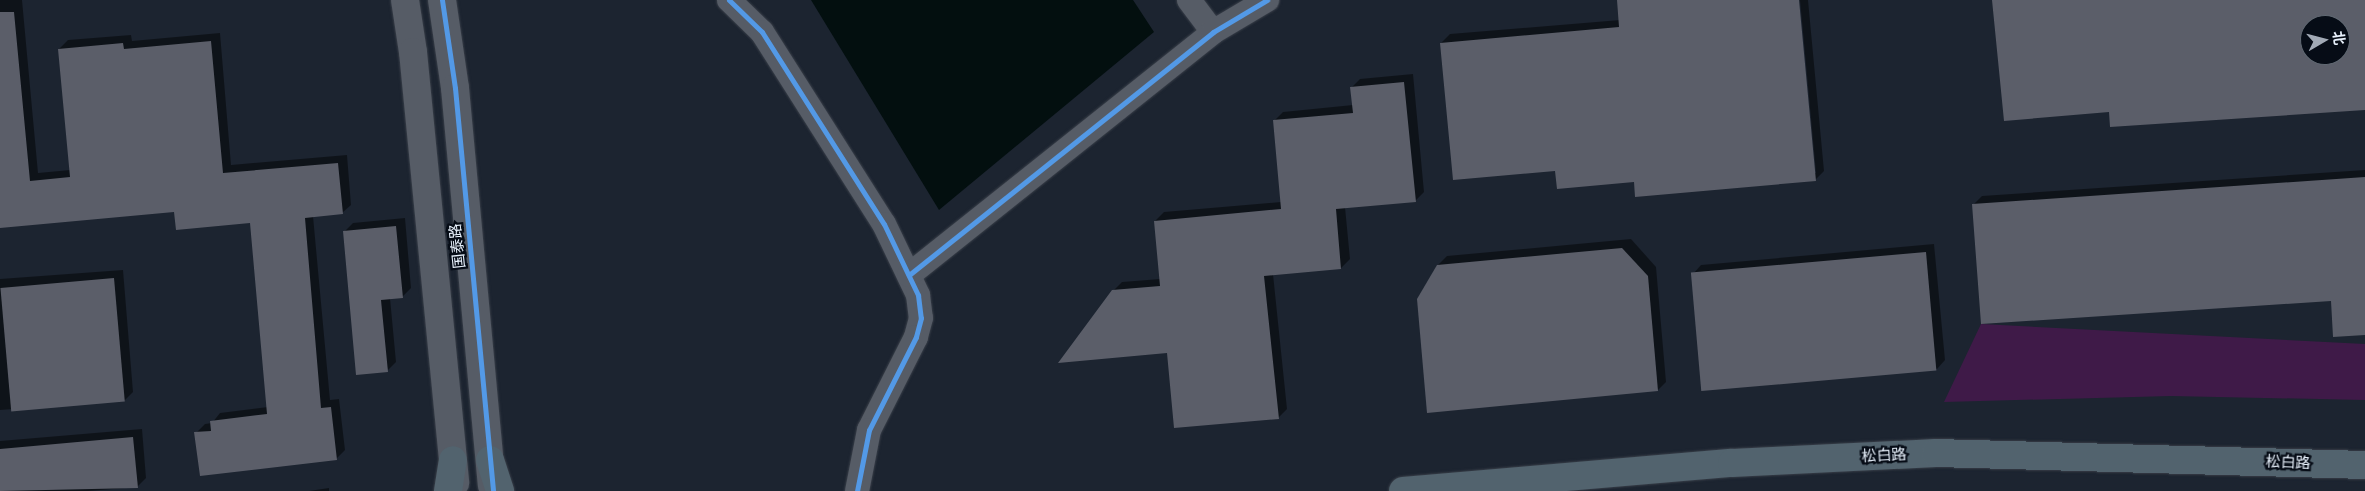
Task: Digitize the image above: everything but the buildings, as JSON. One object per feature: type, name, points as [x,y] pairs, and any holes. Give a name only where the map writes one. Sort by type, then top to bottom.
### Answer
[{"type":"main road","name":"松白路","points":[[1403,491],[1732,463],[1936,453],[2365,465]]},
{"type":"main road","points":[[448,491],[453,460]]},
{"type":"main road","points":[[490,460],[500,491]]},
{"type":"street","name":"国泰路","points":[[405,0],[413,52],[456,491]]},
{"type":"street","name":"国泰路","points":[[442,0],[455,88],[493,491]]},
{"type":"street","points":[[730,0],[762,32],[884,224],[918,295],[921,318],[916,337],[869,430],[857,491]]},
{"type":"street","points":[[1189,0],[1213,32]]},
{"type":"street","points":[[909,275],[1213,32],[1267,0]]},
{"type":"shaded area","points":[[811,0],[1133,0],[1154,32],[939,210]]},
{"type":"shaded area","points":[[1981,324],[2365,344],[2365,400],[2171,396],[1944,402]]},
{"type":"cycle path","points":[[442,0],[455,88],[493,491]]},
{"type":"cycle path","points":[[729,0],[762,32],[884,224],[918,295],[921,318],[916,337],[869,430],[857,491]]},
{"type":"cycle path","points":[[909,275],[1213,32],[1267,0]]}]
